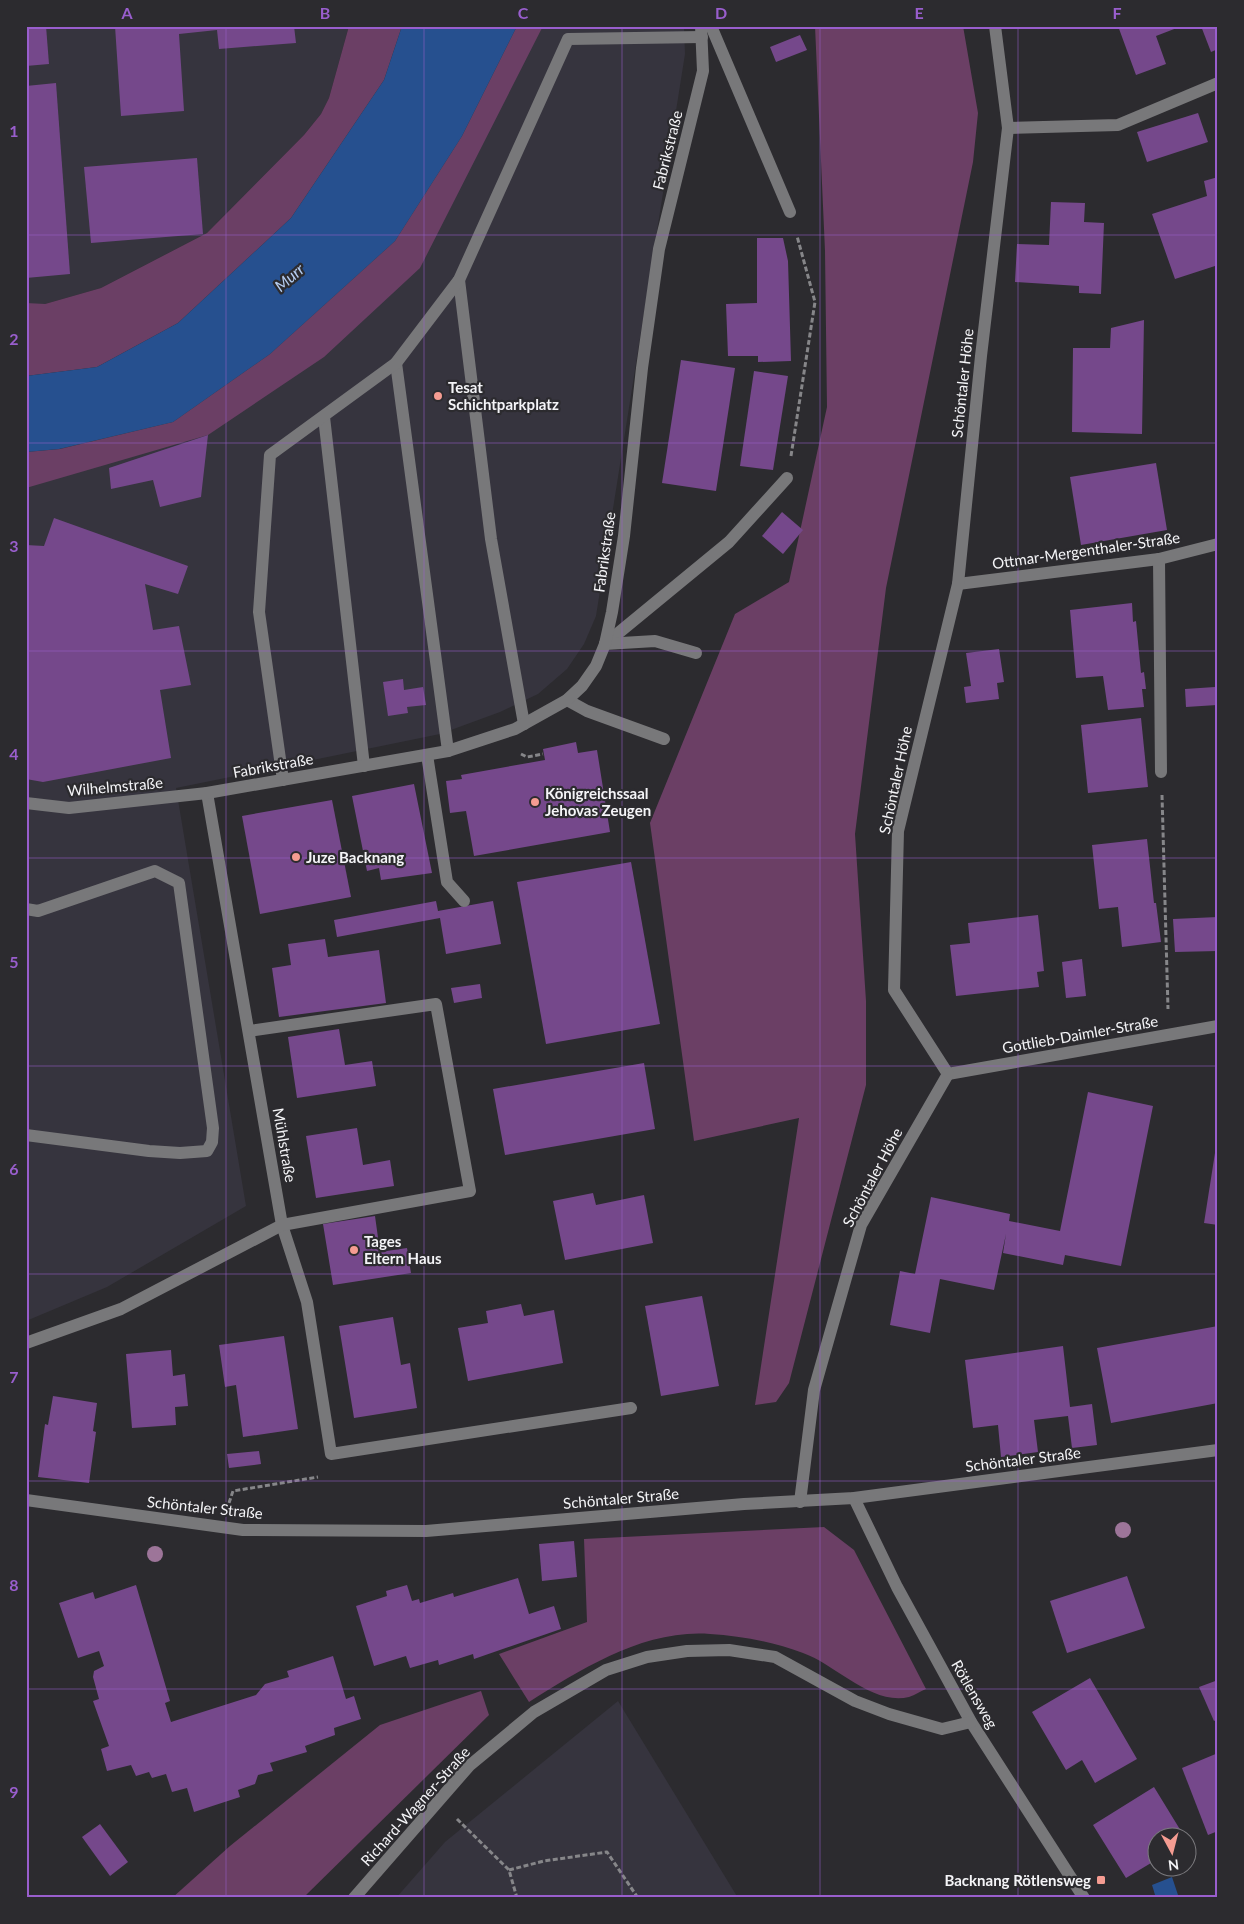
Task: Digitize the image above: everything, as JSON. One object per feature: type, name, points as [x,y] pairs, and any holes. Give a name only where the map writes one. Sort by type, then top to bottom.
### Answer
[{"type":"street","points":[[711,26],[790,212]]},
{"type":"street","name":"Schöntaler Höhe","points":[[800,1502],[814,1390],[861,1225],[948,1074],[894,990],[898,831],[958,584],[980,356],[1008,128],[995,26]]},
{"type":"street","points":[[283,780],[259,612],[270,455],[396,363],[459,280],[568,39],[701,31]]},
{"type":"street","name":"Fabrikstraße","points":[[207,793],[448,751],[515,729],[567,700],[582,686],[596,666],[605,644],[624,536],[642,368],[659,249],[702,71],[701,31]]},
{"type":"street","points":[[1008,128],[1118,125],[1218,83]]},
{"type":"street","points":[[459,280],[491,539],[524,724]]},
{"type":"street","points":[[396,363],[448,751]]},
{"type":"street","points":[[324,417],[364,766]]},
{"type":"street","points":[[605,644],[729,542],[788,478]]},
{"type":"street","name":"Ottmar-Mergenthaler-Straße","points":[[958,584],[1159,558],[1218,544]]},
{"type":"street","points":[[1159,558],[1161,772]]},
{"type":"street","points":[[605,644],[655,641],[696,653]]},
{"type":"street","points":[[567,700],[587,711],[664,739]]},
{"type":"street","points":[[427,755],[447,882],[464,901]]},
{"type":"street","name":"Wilhelmstraße","points":[[26,803],[69,808],[207,793]]},
{"type":"street","name":"Mühlstraße","points":[[207,793],[282,1224],[307,1302],[332,1454],[631,1408]]},
{"type":"street","points":[[26,909],[38,911],[155,871],[179,883],[213,1128],[212,1142],[207,1151],[180,1153],[26,1134]]},
{"type":"street","points":[[26,1343],[121,1309],[282,1224],[470,1191],[436,1004],[249,1031]]},
{"type":"street","name":"Gottlieb-Daimler-Straße","points":[[948,1074],[1218,1026]]},
{"type":"street","name":"Schöntaler Straße","points":[[26,1500],[243,1530],[426,1531],[744,1504],[854,1498],[1218,1450]]},
{"type":"street","name":"Rötlensweg","points":[[854,1498],[897,1587],[971,1722],[1084,1898]]},
{"type":"street","name":"Richard-Wagner-Straße","points":[[354,1898],[440,1802],[469,1766],[534,1712],[606,1670],[647,1657],[686,1651],[729,1650],[775,1657],[855,1701],[888,1714],[942,1729],[971,1722]]},
{"type":"path","points":[[788,478],[815,302],[790,212]]},
{"type":"path","points":[[1161,772],[1168,1034]]},
{"type":"path","points":[[222,1527],[233,1491],[322,1476]]},
{"type":"path","points":[[440,1802],[509,1870],[517,1898]]},
{"type":"path","points":[[509,1870],[544,1861],[607,1852],[638,1898]]},
{"type":"shaded area","points":[[26,26],[349,26],[329,98],[321,114],[304,135],[207,233],[101,288],[45,304],[26,305]]},
{"type":"shaded area","points":[[349,26],[402,26],[384,80],[291,218],[178,323],[97,367],[26,376],[26,303],[45,304],[101,288],[207,233],[304,135],[321,114],[329,98]]},
{"type":"shaded area","points":[[517,26],[684,26],[685,54],[596,616],[584,644],[567,669],[538,694],[500,712],[440,734],[176,788],[246,1206],[107,1287],[26,1321],[26,452],[60,449],[462,136]]},
{"type":"shaded area","points":[[517,26],[543,26],[420,268],[324,357],[208,435],[26,488],[26,452],[60,449],[173,422],[270,354],[395,241],[462,136]]},
{"type":"shaded area","points":[[815,26],[963,26],[978,113],[973,162],[886,588],[855,834],[866,1001],[866,1085],[789,1383],[776,1402],[755,1405],[799,1118],[694,1141],[650,823],[735,614],[789,582],[827,407],[825,251]]},
{"type":"shaded area","points":[[824,1527],[854,1550],[926,1689],[909,1697],[895,1698],[881,1695],[868,1690],[815,1658],[792,1649],[734,1636],[685,1634],[661,1638],[615,1654],[570,1677],[529,1702],[499,1654],[587,1622],[584,1539]]},
{"type":"shaded area","points":[[481,1691],[489,1715],[303,1898],[172,1898],[230,1846],[380,1725]]},
{"type":"shaded area","points":[[618,1701],[738,1898],[396,1898],[445,1842]]},
{"type":"water","name":"Murr","points":[[402,26],[517,26],[462,136],[395,241],[270,354],[173,422],[59,449],[26,452],[26,376],[97,367],[178,323],[291,218],[384,80]]},
{"type":"water","points":[[1172,1877],[1179,1898],[1156,1898],[1152,1885]]},
{"type":"building","points":[[26,26],[46,26],[49,64],[26,66]]},
{"type":"building","points":[[115,26],[294,26],[296,43],[219,49],[217,30],[179,34],[184,111],[121,116]]},
{"type":"building","points":[[1118,26],[1182,26],[1156,36],[1166,64],[1136,75]]},
{"type":"building","points":[[1201,26],[1218,26],[1218,49],[1211,52]]},
{"type":"building","points":[[800,35],[807,50],[776,62],[770,47]]},
{"type":"building","points":[[56,83],[70,274],[26,278],[26,86]]},
{"type":"building","points":[[1198,113],[1208,142],[1147,162],[1137,132]]},
{"type":"building","points":[[197,158],[203,234],[91,243],[84,167]]},
{"type":"building","points":[[1218,177],[1218,265],[1175,279],[1152,214],[1207,196],[1204,181]]},
{"type":"building","points":[[1051,202],[1085,203],[1084,222],[1104,223],[1101,294],[1079,293],[1079,286],[1015,282],[1017,244],[1049,245]]},
{"type":"building","points":[[757,238],[783,238],[788,261],[791,361],[758,362],[758,356],[728,356],[726,304],[757,303]]},
{"type":"building","points":[[1144,320],[1142,434],[1072,432],[1073,348],[1110,348],[1111,328]]},
{"type":"building","points":[[681,360],[735,368],[716,491],[662,483]]},
{"type":"building","points":[[754,371],[788,376],[773,470],[740,466]]},
{"type":"building","points":[[208,435],[201,497],[160,507],[153,480],[111,489],[109,468]]},
{"type":"building","points":[[1156,463],[1167,530],[1081,545],[1070,477]]},
{"type":"building","points":[[1215,481],[1218,481],[1218,512],[1216,512]]},
{"type":"building","points":[[782,512],[803,530],[783,554],[762,536]]},
{"type":"building","points":[[54,518],[188,566],[178,594],[145,584],[153,630],[179,626],[191,685],[160,690],[171,758],[43,782],[26,779],[26,545],[44,546]]},
{"type":"building","points":[[1132,603],[1133,622],[1136,621],[1141,673],[1144,672],[1146,689],[1142,689],[1144,707],[1108,710],[1103,676],[1076,678],[1070,610]]},
{"type":"building","points":[[999,649],[1004,682],[997,683],[999,699],[966,703],[964,687],[971,686],[966,653]]},
{"type":"building","points":[[403,679],[404,690],[423,687],[426,705],[407,707],[408,713],[388,716],[383,682]]},
{"type":"building","points":[[1215,687],[1217,705],[1186,707],[1185,689]]},
{"type":"building","points":[[1141,718],[1148,787],[1088,793],[1081,725]]},
{"type":"building","points":[[576,742],[578,753],[597,750],[610,832],[474,856],[466,811],[450,813],[446,781],[462,779],[461,775],[545,760],[543,749]]},
{"type":"building","points":[[414,784],[432,873],[381,880],[379,868],[367,871],[352,796]]},
{"type":"building","name":"Juze Backnang","points":[[332,800],[351,897],[260,914],[242,816]]},
{"type":"building","points":[[1147,839],[1154,903],[1156,903],[1161,942],[1122,947],[1118,907],[1099,909],[1092,845]]},
{"type":"building","points":[[631,862],[660,1024],[546,1044],[517,882]]},
{"type":"building","points":[[436,901],[438,911],[493,901],[501,944],[446,954],[440,918],[337,937],[334,920]]},
{"type":"building","points":[[1038,915],[1044,971],[1037,972],[1039,987],[956,996],[950,945],[970,943],[968,923]]},
{"type":"building","points":[[1218,917],[1218,951],[1175,952],[1173,919]]},
{"type":"building","points":[[325,939],[328,957],[379,950],[386,1003],[279,1017],[272,968],[291,965],[288,944]]},
{"type":"building","points":[[1082,959],[1086,996],[1066,998],[1062,962]]},
{"type":"building","points":[[480,984],[482,998],[454,1003],[451,988]]},
{"type":"building","points":[[339,1029],[345,1065],[372,1061],[376,1086],[297,1098],[288,1037]]},
{"type":"building","points":[[644,1063],[655,1129],[505,1155],[493,1089]]},
{"type":"building","points":[[1088,1092],[1153,1106],[1121,1266],[1065,1255],[1063,1265],[1003,1253],[1006,1234],[994,1290],[940,1279],[930,1333],[890,1325],[900,1271],[915,1274],[931,1197],[1010,1214],[1009,1221],[1060,1231]]},
{"type":"building","points":[[357,1128],[363,1165],[390,1160],[394,1186],[316,1198],[306,1136]]},
{"type":"building","points":[[1215,1153],[1218,1153],[1218,1225],[1204,1223]]},
{"type":"building","points":[[593,1193],[596,1205],[644,1195],[653,1243],[565,1260],[553,1201]]},
{"type":"building","name":"Tages Eltern Haus","points":[[375,1216],[380,1252],[407,1248],[411,1273],[333,1285],[323,1224]]},
{"type":"building","points":[[702,1296],[719,1386],[661,1396],[645,1306]]},
{"type":"building","points":[[521,1304],[524,1316],[554,1310],[563,1363],[468,1381],[458,1328],[488,1323],[486,1311]]},
{"type":"building","points":[[393,1317],[401,1365],[410,1363],[417,1408],[354,1418],[339,1326]]},
{"type":"building","points":[[1218,1326],[1218,1403],[1111,1423],[1097,1348]]},
{"type":"building","points":[[284,1336],[298,1429],[243,1437],[236,1385],[225,1387],[219,1345]]},
{"type":"building","points":[[1063,1346],[1070,1407],[1092,1404],[1097,1445],[1072,1448],[1068,1416],[1034,1420],[1038,1452],[1001,1457],[998,1425],[973,1428],[965,1360]]},
{"type":"building","points":[[171,1350],[173,1376],[185,1374],[188,1406],[175,1407],[176,1425],[132,1428],[126,1354]]},
{"type":"building","points":[[53,1396],[97,1403],[93,1431],[96,1432],[89,1483],[38,1477],[45,1424],[48,1425]]},
{"type":"building","points":[[259,1451],[261,1464],[229,1468],[227,1454]]},
{"type":"building","points":[[574,1541],[577,1577],[542,1581],[539,1544]]},
{"type":"building","points":[[1127,1576],[1145,1628],[1067,1653],[1050,1601]]},
{"type":"building","points":[[518,1578],[529,1614],[554,1606],[561,1629],[474,1659],[473,1654],[439,1665],[438,1660],[410,1668],[406,1656],[374,1666],[356,1606],[387,1596],[386,1591],[407,1585],[412,1601],[419,1599],[420,1603],[453,1593],[454,1597]]},
{"type":"building","points":[[136,1585],[170,1701],[165,1703],[171,1722],[256,1695],[265,1684],[289,1677],[287,1671],[333,1656],[346,1699],[354,1696],[361,1719],[334,1728],[335,1735],[305,1746],[307,1752],[270,1763],[273,1771],[258,1775],[255,1784],[238,1790],[240,1797],[194,1812],[187,1788],[172,1792],[166,1774],[152,1778],[149,1772],[136,1776],[131,1765],[107,1771],[101,1749],[109,1746],[93,1701],[99,1699],[93,1677],[94,1671],[104,1666],[99,1651],[78,1658],[59,1603],[93,1592],[95,1599]]},
{"type":"building","points":[[1090,1678],[1137,1759],[1095,1783],[1082,1760],[1066,1770],[1032,1712]]},
{"type":"building","points":[[1218,1680],[1218,1719],[1214,1721],[1199,1687]]},
{"type":"building","points":[[1218,1753],[1218,1831],[1208,1835],[1182,1768]]},
{"type":"building","points":[[1154,1787],[1178,1826],[1146,1826],[1146,1866],[1126,1878],[1093,1825]]},
{"type":"building","points":[[100,1824],[128,1862],[110,1876],[82,1837]]},
{"type":"place","name":"Tesat Schichtparkplatz","points":[[438,396]]},
{"type":"place","name":"Königreichssaal Jehovas Zeugen","points":[[535,802]]},
{"type":"place","name":"Juze Backnang","points":[[296,857]]},
{"type":"place","name":"Tages Eltern Haus","points":[[354,1250]]},
{"type":"place","name":"Backnang Rötlensweg","points":[[1101,1880]]}]
